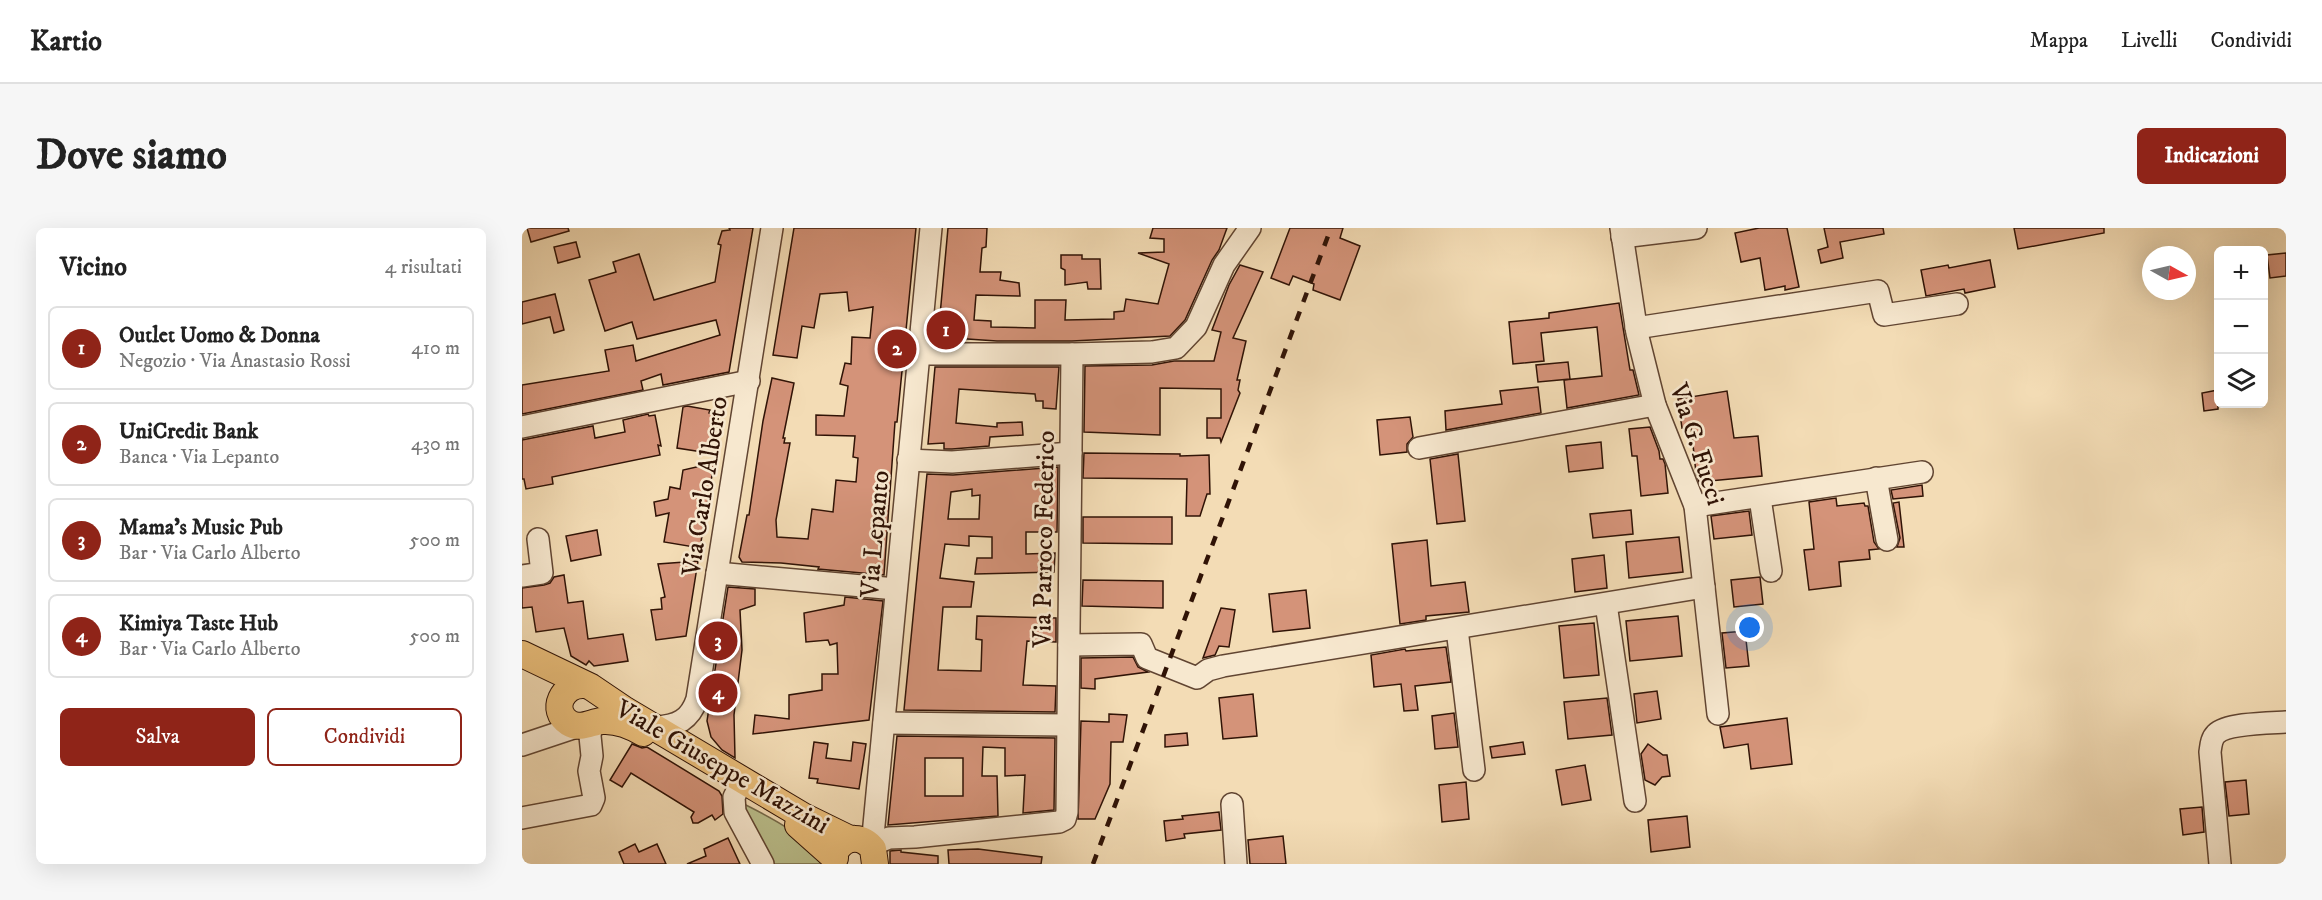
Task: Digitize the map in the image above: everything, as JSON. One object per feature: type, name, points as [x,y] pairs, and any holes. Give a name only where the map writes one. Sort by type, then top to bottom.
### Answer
[{"type":"main road","name":"Viale Giuseppe Mazzini","points":[[530,658],[590,688],[656,727],[804,816],[856,851]]},
{"type":"main road","name":"Viale Giuseppe Mazzini","points":[[530,658],[549,675],[573,714],[619,722],[636,728],[807,832],[856,851]]},
{"type":"main road","points":[[573,714],[570,687],[590,688]]},
{"type":"main road","name":"Viale Giuseppe Mazzini","points":[[573,714],[600,712],[600,698],[590,688]]},
{"type":"street","name":"Via Carlo Alberto","points":[[656,727],[682,721],[694,708],[749,381],[772,228]]},
{"type":"street","name":"Via Lepanto","points":[[856,851],[876,808],[931,228]]},
{"type":"street","points":[[919,354],[1072,354],[1152,352],[1176,348],[1196,327],[1224,265],[1250,228]]},
{"type":"street","points":[[1622,232],[1696,228]]},
{"type":"street","name":"Via G. Fucci","points":[[1622,232],[1636,328],[1655,405],[1695,506],[1718,714]]},
{"type":"street","points":[[1636,328],[1878,291],[1884,315],[1957,304]]},
{"type":"street","name":"Via Parroco Federico","points":[[856,851],[890,838],[1059,822],[1065,819],[1070,645],[1072,354]]},
{"type":"street","points":[[522,427],[749,381]]},
{"type":"street","points":[[1419,448],[1655,405]]},
{"type":"street","points":[[908,460],[952,462],[1071,453]]},
{"type":"street","points":[[1695,506],[1922,472]]},
{"type":"street","points":[[1876,478],[1887,540]]},
{"type":"street","points":[[1760,498],[1771,571]]},
{"type":"street","points":[[522,576],[542,573],[538,539]]},
{"type":"street","points":[[717,573],[896,590]]},
{"type":"street","points":[[1070,645],[1141,644],[1147,658],[1197,678],[1208,670],[1704,587]]},
{"type":"street","points":[[1606,604],[1635,801]]},
{"type":"street","points":[[1457,628],[1474,770]]},
{"type":"street","points":[[522,818],[591,805],[594,798],[589,771],[592,756],[590,736],[573,714],[549,727],[528,743]]},
{"type":"street","points":[[2220,864],[2210,752],[2213,738],[2218,732],[2229,728],[2286,722]]},
{"type":"street","points":[[884,723],[1068,725]]},
{"type":"street","points":[[738,789],[734,797],[735,812],[763,864]]},
{"type":"street","points":[[1232,804],[1236,864]]},
{"type":"green space","points":[[744,804],[788,828],[807,844],[821,864],[766,864]]},
{"type":"building","points":[[527,228],[568,228],[569,231],[531,242]]},
{"type":"building","points":[[729,228],[753,228],[729,372],[663,385],[661,374],[641,381],[643,390],[522,414],[522,385],[609,371],[605,350],[633,345],[636,361],[720,335],[716,320],[637,339],[632,322],[605,331],[589,280],[616,272],[613,262],[639,254],[654,300],[715,282],[721,245],[718,244],[722,231],[730,230]]},
{"type":"building","points":[[794,228],[916,228],[897,422],[895,422],[884,575],[781,563],[742,562],[739,557],[747,515],[749,515],[772,378],[794,383],[783,438],[785,438],[784,443],[790,443],[776,520],[777,537],[808,539],[812,509],[833,512],[836,480],[856,482],[858,458],[853,457],[855,436],[816,435],[816,415],[844,416],[848,386],[840,384],[845,363],[851,364],[852,337],[870,338],[873,307],[849,311],[847,292],[820,294],[814,328],[802,326],[797,358],[773,355]]},
{"type":"building","points":[[948,228],[987,228],[986,247],[982,248],[980,272],[1001,272],[1000,280],[1019,283],[1020,296],[976,295],[974,320],[991,321],[991,327],[1035,328],[1035,300],[1066,300],[1065,320],[1114,319],[1114,312],[1124,311],[1126,299],[1158,304],[1169,264],[1138,253],[1164,252],[1164,239],[1150,238],[1153,228],[1227,228],[1219,250],[1212,260],[1185,320],[1170,336],[1072,341],[997,341],[938,337]]},
{"type":"building","points":[[1290,228],[1343,228],[1340,238],[1360,246],[1340,300],[1313,290],[1314,284],[1293,276],[1289,285],[1271,278]]},
{"type":"building","points":[[1759,228],[1787,228],[1799,287],[1785,290],[1785,286],[1765,290],[1760,258],[1741,262],[1735,233]]},
{"type":"building","points":[[1824,228],[1883,228],[1884,234],[1840,242],[1843,258],[1821,263],[1818,250],[1828,247]]},
{"type":"building","points":[[2014,228],[2104,228],[2104,233],[2018,249]]},
{"type":"building","points":[[576,242],[580,257],[558,263],[554,247]]},
{"type":"building","points":[[2286,253],[2286,276],[2270,278],[2268,255]]},
{"type":"building","points":[[1061,255],[1082,255],[1082,259],[1100,259],[1101,289],[1088,289],[1087,282],[1065,285],[1065,270],[1061,268]]},
{"type":"building","points":[[1990,260],[1995,287],[1965,293],[1964,289],[1926,296],[1921,270],[1948,265],[1949,268]]},
{"type":"building","points":[[1240,265],[1263,272],[1233,338],[1246,341],[1237,380],[1240,380],[1238,390],[1240,393],[1221,442],[1220,438],[1207,438],[1207,418],[1221,418],[1221,389],[1160,388],[1160,435],[1084,432],[1085,366],[1214,361],[1221,332],[1212,330],[1229,285]]},
{"type":"building","points":[[555,294],[564,330],[554,333],[550,317],[522,324],[522,302]]},
{"type":"building","points":[[1619,303],[1630,370],[1633,370],[1639,395],[1567,408],[1564,380],[1602,376],[1597,327],[1541,333],[1544,361],[1513,364],[1509,322],[1549,318],[1549,313]]},
{"type":"building","points":[[1568,362],[1570,379],[1538,382],[1536,365]]},
{"type":"building","points":[[935,367],[1059,367],[1056,409],[1043,408],[1043,401],[1036,401],[1035,394],[959,389],[956,423],[997,427],[997,423],[1022,422],[1023,435],[990,437],[989,446],[944,449],[944,443],[928,444]]},
{"type":"building","points":[[1538,387],[1541,413],[1446,430],[1445,411],[1502,404],[1500,391]]},
{"type":"building","points":[[1727,391],[1734,438],[1758,436],[1762,476],[1699,482],[1691,426],[1682,428],[1678,399]]},
{"type":"building","points":[[2214,391],[2214,408],[2218,409],[2204,411],[2202,393]]},
{"type":"building","points":[[683,407],[710,410],[709,413],[719,415],[716,428],[720,428],[715,454],[677,448]]},
{"type":"building","points":[[648,414],[649,416],[655,415],[661,446],[658,445],[660,455],[552,477],[553,484],[526,489],[524,479],[522,479],[522,440],[593,426],[595,438],[625,432],[623,420]]},
{"type":"building","points":[[1410,417],[1413,437],[1407,444],[1407,452],[1380,455],[1377,420]]},
{"type":"building","points":[[1650,427],[1660,459],[1663,459],[1665,464],[1668,493],[1641,496],[1637,456],[1632,456],[1629,429]]},
{"type":"building","points":[[1601,442],[1603,468],[1569,472],[1566,446]]},
{"type":"building","points":[[1084,453],[1209,455],[1210,494],[1207,494],[1200,516],[1186,516],[1187,479],[1083,478]]},
{"type":"building","points":[[1458,454],[1465,521],[1437,524],[1430,459]]},
{"type":"building","points":[[714,463],[700,548],[664,542],[669,513],[656,516],[654,502],[668,499],[670,487],[680,489],[683,470]]},
{"type":"building","points":[[1058,467],[1057,532],[1026,532],[1026,554],[1055,553],[1054,572],[975,574],[977,558],[992,558],[992,537],[969,536],[969,546],[945,544],[940,578],[974,582],[971,607],[943,607],[938,670],[981,671],[982,640],[976,639],[977,616],[1056,618],[1056,642],[1027,641],[1023,685],[1056,686],[1055,712],[904,710],[927,474],[953,475]],"holes":[[[972,489],[972,496],[980,495],[979,519],[948,519],[951,492]]]},
{"type":"building","points":[[1922,485],[1923,496],[1893,499],[1891,490]]},
{"type":"building","points":[[1836,498],[1837,506],[1864,503],[1868,506],[1874,542],[1879,549],[1869,550],[1870,559],[1839,562],[1841,586],[1809,590],[1804,550],[1814,549],[1809,502]]},
{"type":"building","points":[[1899,502],[1904,547],[1897,547],[1900,538],[1893,503]]},
{"type":"building","points":[[1631,510],[1633,534],[1593,538],[1590,514]]},
{"type":"building","points":[[1749,511],[1752,535],[1714,539],[1711,516]]},
{"type":"building","points":[[1083,517],[1172,517],[1172,544],[1083,543]]},
{"type":"building","points":[[597,530],[601,555],[571,561],[566,536]]},
{"type":"building","points":[[1679,537],[1683,572],[1629,578],[1626,542]]},
{"type":"building","points":[[1427,540],[1431,586],[1465,582],[1469,612],[1426,616],[1426,620],[1400,624],[1392,544]]},
{"type":"building","points":[[1604,555],[1607,588],[1575,592],[1572,559]]},
{"type":"building","points":[[698,561],[686,636],[656,640],[651,610],[662,609],[661,598],[665,597],[658,564]]},
{"type":"building","points":[[564,575],[568,603],[583,601],[588,639],[623,634],[628,661],[594,666],[589,661],[586,665],[571,656],[564,628],[536,632],[532,607],[522,608],[522,588],[544,585],[550,583],[554,577]]},
{"type":"building","points":[[1760,577],[1763,604],[1734,607],[1731,580]]},
{"type":"building","points":[[1083,580],[1163,581],[1163,608],[1082,606]]},
{"type":"building","points":[[728,587],[755,589],[755,605],[740,610],[742,650],[734,715],[735,758],[722,750],[711,737],[707,721]]},
{"type":"building","points":[[1306,590],[1310,628],[1273,632],[1269,594]]},
{"type":"building","points":[[845,597],[883,601],[869,720],[753,734],[755,715],[789,719],[789,695],[822,690],[822,674],[838,674],[837,643],[830,645],[828,640],[806,642],[804,613],[844,605]]},
{"type":"building","points":[[1221,608],[1235,610],[1229,647],[1219,646],[1215,655],[1203,658]]},
{"type":"building","points":[[1678,616],[1682,656],[1630,661],[1626,621]]},
{"type":"building","points":[[1594,623],[1599,675],[1564,678],[1559,626]]},
{"type":"building","points":[[1745,631],[1749,666],[1726,668],[1722,633]]},
{"type":"building","points":[[1446,647],[1451,682],[1415,686],[1418,710],[1404,711],[1401,684],[1374,687],[1371,655],[1405,649],[1406,651]]},
{"type":"building","points":[[1133,657],[1138,667],[1148,672],[1095,679],[1095,689],[1081,688],[1081,658]]},
{"type":"building","points":[[1657,691],[1661,719],[1637,723],[1634,694]]},
{"type":"building","points":[[1253,694],[1257,736],[1223,739],[1219,698]]},
{"type":"building","points":[[1607,698],[1612,735],[1568,739],[1564,702]]},
{"type":"building","points":[[1454,713],[1458,747],[1435,749],[1432,716]]},
{"type":"building","points":[[1109,714],[1127,715],[1123,742],[1111,742],[1110,784],[1095,819],[1078,819],[1081,721],[1109,722]]},
{"type":"building","points":[[1787,718],[1792,764],[1751,769],[1748,744],[1724,748],[1720,727]]},
{"type":"building","points":[[1187,733],[1188,745],[1165,747],[1165,735]]},
{"type":"building","points":[[897,736],[1055,738],[1054,810],[1023,813],[1025,775],[1005,776],[1005,748],[983,747],[982,776],[997,776],[998,816],[888,825]],"holes":[[[925,758],[963,758],[963,796],[925,796]]]},
{"type":"building","points":[[814,742],[828,744],[826,758],[851,761],[853,742],[866,744],[859,789],[817,783],[818,779],[809,778]]},
{"type":"building","points":[[1523,742],[1525,754],[1492,758],[1490,747]]},
{"type":"building","points":[[632,744],[642,748],[647,747],[719,791],[722,796],[723,814],[715,820],[712,815],[698,823],[693,823],[691,817],[694,812],[631,773],[622,787],[610,780]]},
{"type":"building","points":[[1648,744],[1663,755],[1667,755],[1670,776],[1662,777],[1655,785],[1645,780],[1641,754]]},
{"type":"building","points":[[1585,765],[1591,800],[1562,805],[1556,770]]},
{"type":"building","points":[[2246,780],[2249,814],[2229,816],[2225,782]]},
{"type":"building","points":[[1466,782],[1469,819],[1442,822],[1439,785]]},
{"type":"building","points":[[2202,807],[2204,832],[2183,835],[2180,809]]},
{"type":"building","points":[[1219,812],[1221,830],[1184,834],[1185,838],[1166,841],[1164,821],[1183,819],[1182,816]]},
{"type":"building","points":[[1687,816],[1690,847],[1651,852],[1648,820]]},
{"type":"building","points":[[1283,836],[1286,864],[1250,864],[1248,840]]},
{"type":"building","points":[[728,838],[740,864],[687,864],[706,856],[704,849]]},
{"type":"building","points":[[635,844],[639,852],[657,844],[666,864],[624,864],[619,852]]},
{"type":"building","points":[[978,849],[1042,857],[1041,864],[949,864],[948,850]]},
{"type":"building","points":[[901,850],[901,852],[938,856],[938,864],[890,864],[890,851]]},
{"type":"railway","points":[[1093,864],[1331,228]]},
{"type":"place","name":"Outlet Uomo & Donna","points":[[946,330]]},
{"type":"place","name":"UniCredit Bank","points":[[897,349]]},
{"type":"place","name":"Mama's Music Pub","points":[[718,641]]},
{"type":"place","name":"Kimiya Taste Hub","points":[[718,693]]}]
